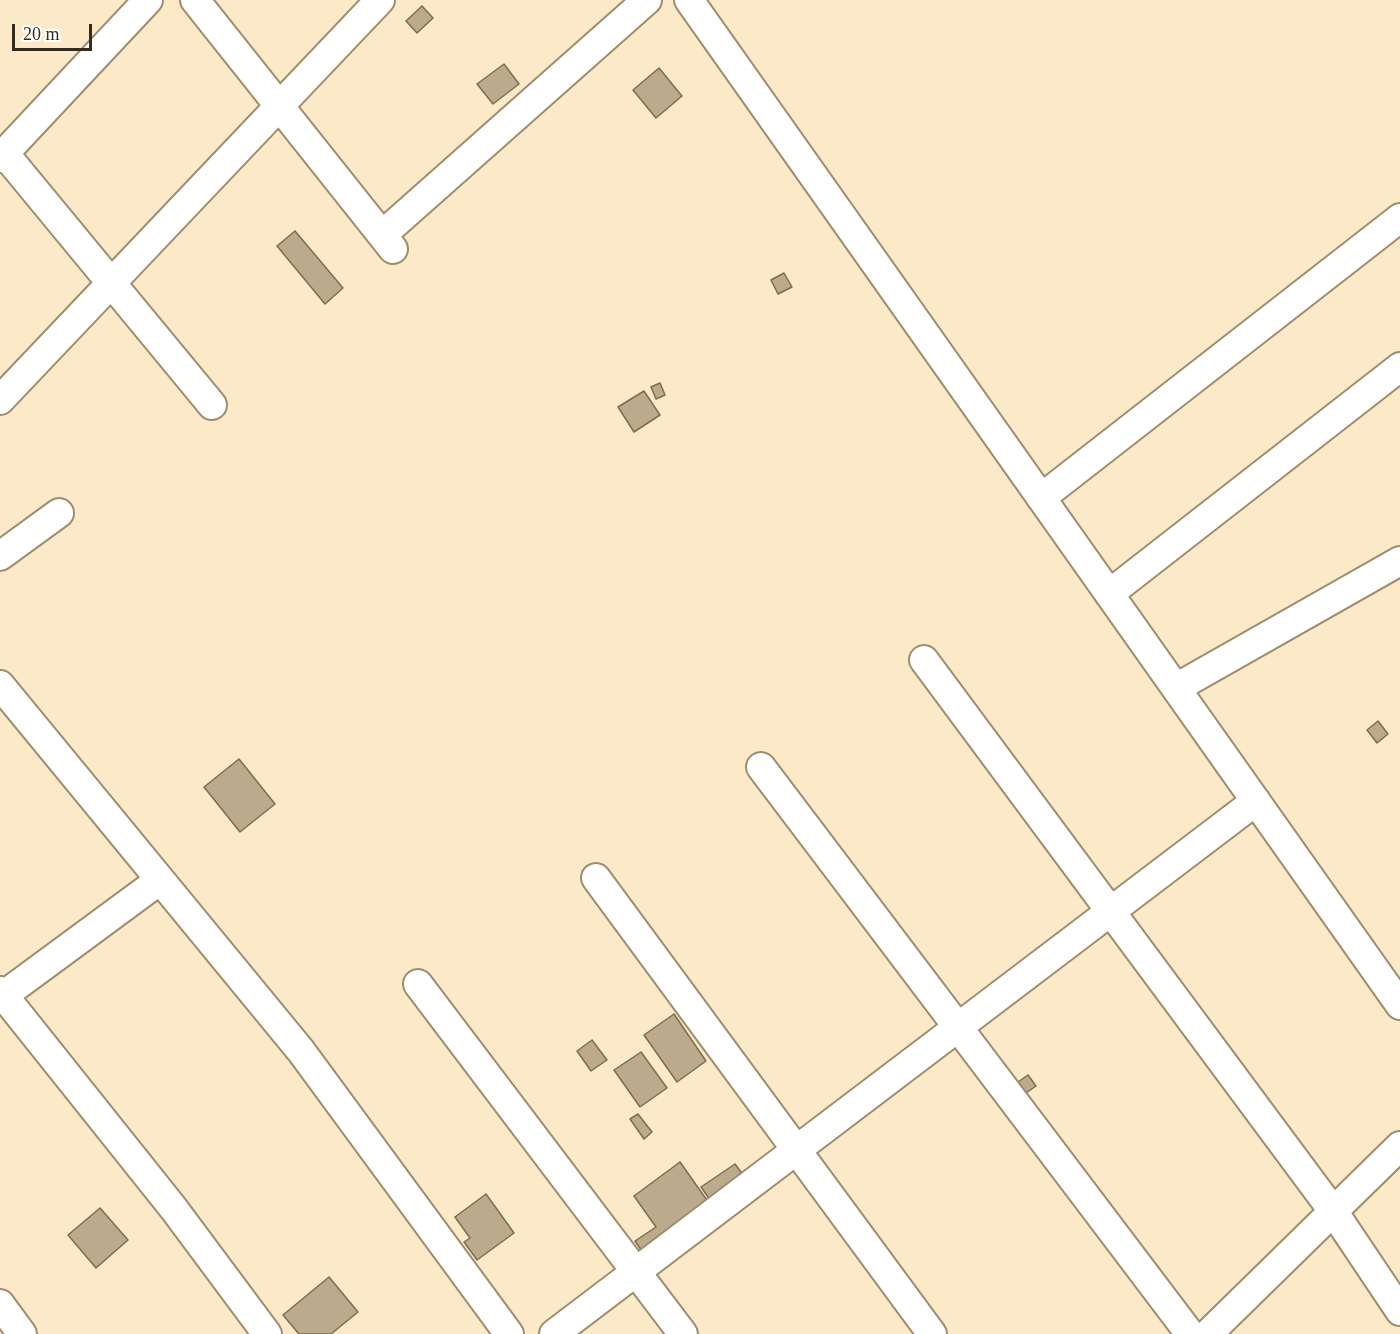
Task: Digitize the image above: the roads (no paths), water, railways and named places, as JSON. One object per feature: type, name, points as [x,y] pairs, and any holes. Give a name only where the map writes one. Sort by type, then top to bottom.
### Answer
[{"type":"street","points":[[148,0],[2,156],[212,405]]},
{"type":"street","points":[[195,0],[387,242],[647,0]]},
{"type":"street","points":[[0,400],[380,0]]},
{"type":"street","points":[[689,0],[1256,801],[1396,992]]},
{"type":"street","points":[[1041,498],[1400,218]]},
{"type":"street","points":[[1109,594],[1400,367]]},
{"type":"street","points":[[0,556],[59,513]]},
{"type":"street","points":[[1176,688],[1400,561]]},
{"type":"street","points":[[924,660],[1333,1211],[1400,1311]]},
{"type":"street","points":[[0,685],[301,1051],[509,1334]]},
{"type":"street","points":[[760,767],[1190,1334]]},
{"type":"street","points":[[554,1334],[1256,801]]},
{"type":"street","points":[[596,878],[932,1334]]},
{"type":"street","points":[[160,880],[1,995],[174,1209],[267,1334]]},
{"type":"street","points":[[418,984],[683,1334]]},
{"type":"street","points":[[1208,1334],[1400,1146]]},
{"type":"street","points":[[0,1304],[22,1334]]}]
